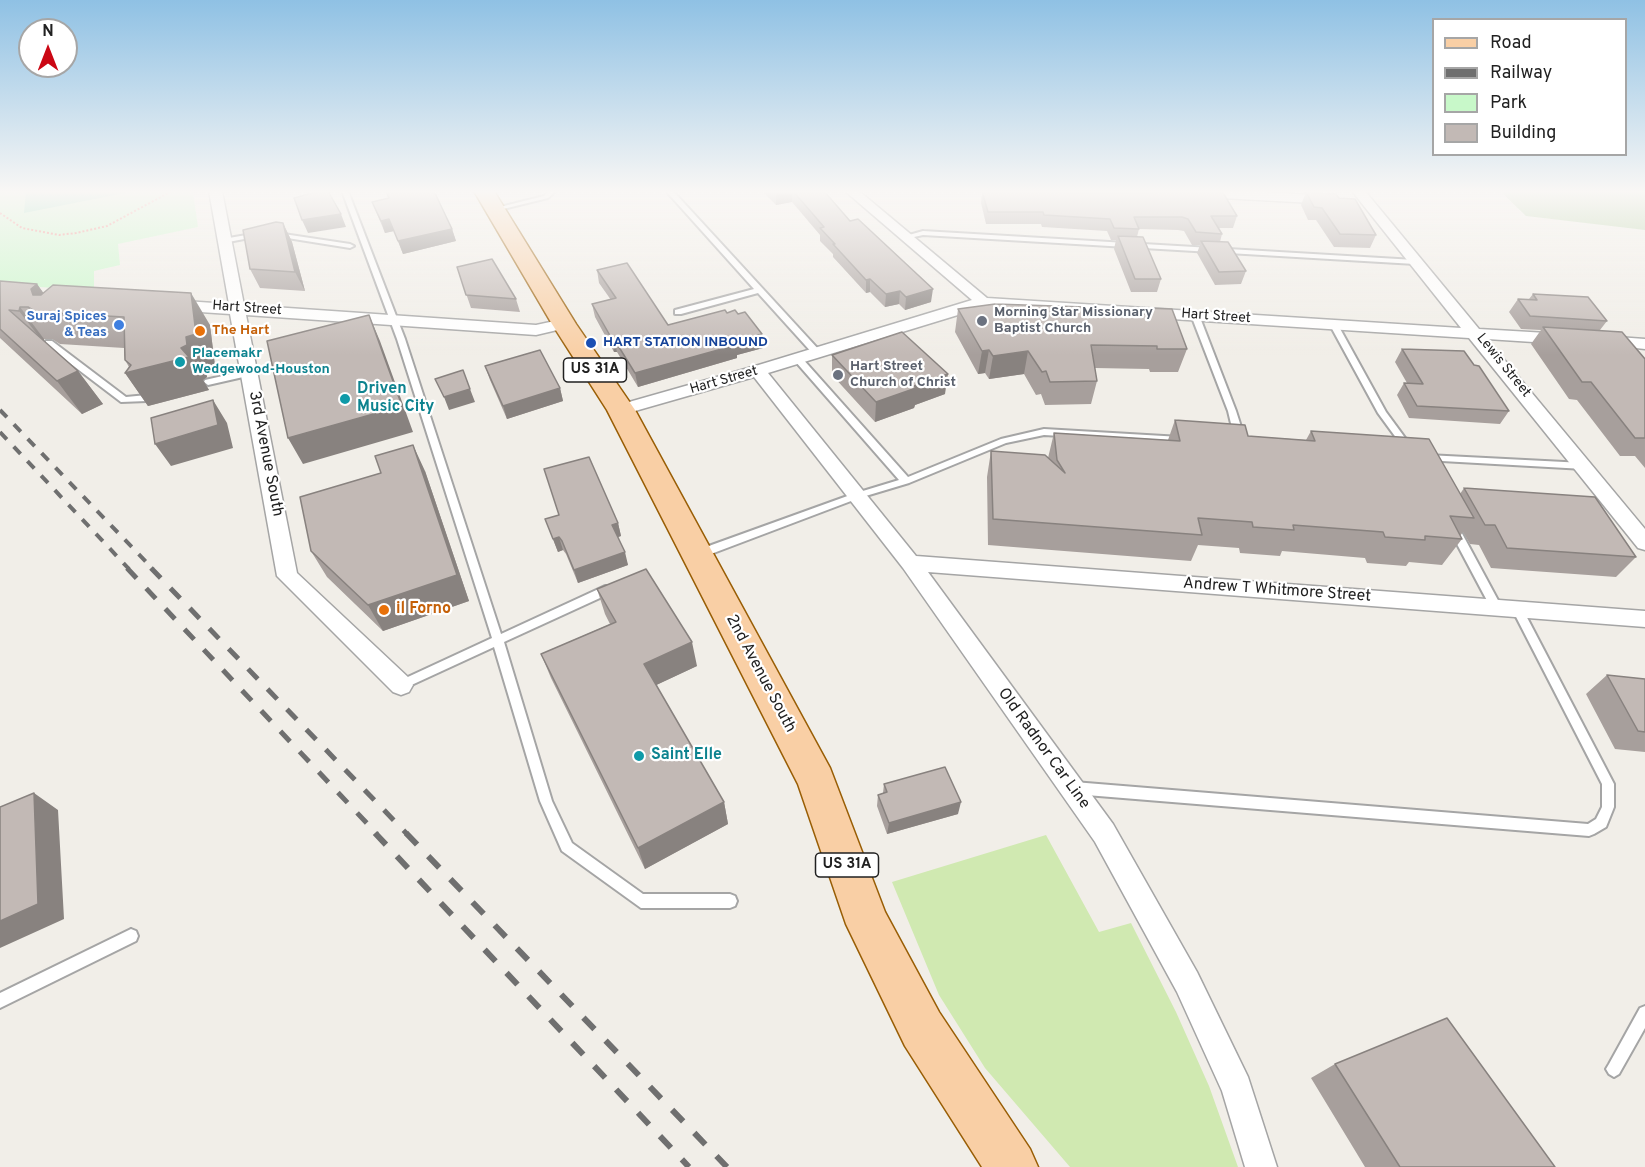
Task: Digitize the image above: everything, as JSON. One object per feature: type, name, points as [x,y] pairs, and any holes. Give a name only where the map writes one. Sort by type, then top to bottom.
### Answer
[{"type":"main road","name":"2nd Avenue South","points":[[516,245],[564,324],[621,410],[816,780],[868,924],[911,1008],[922,1029],[1012,1167]]},
{"type":"street","name":"3rd Avenue South","points":[[224,245],[287,576],[401,685]]},
{"type":"street","points":[[915,245],[983,303]]},
{"type":"street","name":"Lewis Street","points":[[1399,245],[1476,333],[1645,543]]},
{"type":"street","name":"Hart Street","points":[[621,410],[983,303],[1645,344]]},
{"type":"street","name":"Hart Street","points":[[159,304],[536,330],[564,324]]},
{"type":"street","name":"Old Radnor Car Line","points":[[758,371],[910,563],[1104,833],[1187,982],[1237,1088],[1262,1167]]},
{"type":"street","name":"Andrew T Whitmore Street","points":[[910,563],[1645,619]]},
{"type":"lane","points":[[366,245],[432,430],[546,801],[567,847],[641,901],[730,901]]},
{"type":"lane","points":[[719,245],[817,353]]},
{"type":"lane","points":[[1144,245],[1415,262]]},
{"type":"lane","points":[[678,312],[759,290]]},
{"type":"lane","points":[[1195,315],[1232,411],[1241,444],[1229,444]]},
{"type":"lane","points":[[1334,325],[1382,413],[1420,467]]},
{"type":"lane","points":[[49,343],[124,400],[147,398]]},
{"type":"lane","points":[[798,359],[906,481]]},
{"type":"lane","points":[[208,382],[249,373]]},
{"type":"lane","points":[[696,555],[856,496],[906,481],[1004,441],[1044,432],[1195,441]]},
{"type":"lane","points":[[1404,457],[1584,466]]},
{"type":"lane","points":[[1071,788],[1589,830],[1600,823],[1608,807],[1608,784],[1507,608],[1448,517]]},
{"type":"lane","points":[[401,685],[621,583]]},
{"type":"lane","points":[[0,1002],[131,936]]},
{"type":"lane","points":[[1614,1069],[1645,1013]]},
{"type":"green space","points":[[0,245],[118,245],[120,265],[94,271],[94,291],[0,284]]},
{"type":"green space","points":[[1046,835],[1099,932],[1131,923],[1176,1012],[1209,1086],[1238,1167],[1070,1167],[985,1068],[939,995],[892,882]]},
{"type":"building","points":[[246,245],[289,245],[295,272],[250,269]]},
{"type":"building","points":[[834,245],[886,245],[933,289],[906,297],[900,291],[886,294],[870,279],[866,280]]},
{"type":"building","points":[[1122,245],[1147,245],[1161,279],[1135,279]]},
{"type":"building","points":[[1204,245],[1230,245],[1246,271],[1219,272]]},
{"type":"building","points":[[492,259],[516,299],[466,295],[457,267]]},
{"type":"building","points":[[627,263],[668,325],[725,310],[727,313],[735,310],[738,314],[745,312],[762,334],[734,342],[736,345],[635,373],[592,304],[616,298],[597,270]]},
{"type":"building","points":[[0,281],[37,284],[31,289],[33,295],[41,295],[53,285],[191,293],[196,334],[186,337],[187,345],[181,348],[189,357],[125,373],[131,365],[125,360],[124,317],[36,312],[28,307],[20,307],[19,311],[9,310],[78,371],[57,381],[0,329]]},
{"type":"building","points":[[1533,294],[1588,297],[1607,321],[1530,316],[1518,299],[1537,300]]},
{"type":"building","points":[[995,304],[1085,307],[1086,313],[1146,314],[1144,308],[1172,309],[1187,349],[1091,345],[1097,381],[1050,382],[1046,371],[1042,372],[1028,351],[993,356],[989,350],[982,351],[958,309]]},
{"type":"building","name":"Driven Music City","points":[[369,315],[402,406],[288,438],[267,341]]},
{"type":"building","points":[[1543,327],[1622,332],[1645,359],[1645,438],[1635,438],[1591,382],[1582,382]]},
{"type":"building","points":[[902,332],[948,374],[876,402],[832,355]]},
{"type":"building","points":[[1402,349],[1464,351],[1474,365],[1479,366],[1509,411],[1417,406],[1404,383],[1423,384]]},
{"type":"building","points":[[540,350],[560,388],[503,406],[485,366]]},
{"type":"building","points":[[463,370],[470,389],[444,397],[435,379]]},
{"type":"building","points":[[213,400],[218,425],[155,444],[151,418]]},
{"type":"building","points":[[1175,420],[1245,425],[1248,436],[1315,441],[1311,431],[1429,439],[1474,518],[1450,516],[1462,539],[1425,536],[1425,540],[1385,537],[1383,532],[1293,525],[1294,530],[1253,527],[1252,522],[1198,518],[1202,535],[993,519],[991,451],[1045,455],[1065,473],[1057,460],[1054,433],[1180,441]]},
{"type":"building","points":[[413,445],[457,575],[368,605],[311,551],[300,497],[381,473],[375,456]]},
{"type":"building","points":[[589,457],[618,523],[612,525],[625,552],[574,570],[562,541],[559,537],[553,539],[545,519],[559,515],[544,469]]},
{"type":"building","points":[[1464,488],[1595,497],[1636,557],[1507,548],[1495,525],[1485,525]]},
{"type":"building","name":"Saint Elle","points":[[646,569],[692,642],[644,664],[724,802],[638,848],[541,654],[616,622],[597,589]]},
{"type":"building","points":[[1607,675],[1645,679],[1645,732],[1638,731]]},
{"type":"building","points":[[945,767],[961,802],[889,823],[878,795],[887,792],[884,784]]},
{"type":"building","points":[[34,793],[38,904],[0,921],[0,807]]},
{"type":"building","points":[[1447,1018],[1555,1167],[1400,1167],[1335,1064]]},
{"type":"railway","points":[[0,410],[153,569]]},
{"type":"railway","points":[[0,432],[129,569]]},
{"type":"railway","points":[[127,568],[377,834]]},
{"type":"railway","points":[[151,568],[407,834]]},
{"type":"railway","points":[[375,833],[689,1167]]},
{"type":"railway","points":[[406,833],[727,1167]]},
{"type":"place","name":"Morning Star Missionary Baptist Church","points":[[982,321]]},
{"type":"place","name":"Suraj Spices & Teas","points":[[119,325]]},
{"type":"place","name":"The Hart","points":[[200,331]]},
{"type":"place","name":"HART STATION INBOUND","points":[[591,343]]},
{"type":"place","name":"Placemakr Wedgewood-Houston","points":[[180,362]]},
{"type":"place","name":"Hart Street Church of Christ","points":[[838,375]]},
{"type":"place","name":"Driven Music City","points":[[345,399]]},
{"type":"place","name":"il Forno","points":[[384,610]]},
{"type":"place","name":"Saint Elle","points":[[639,756]]}]
